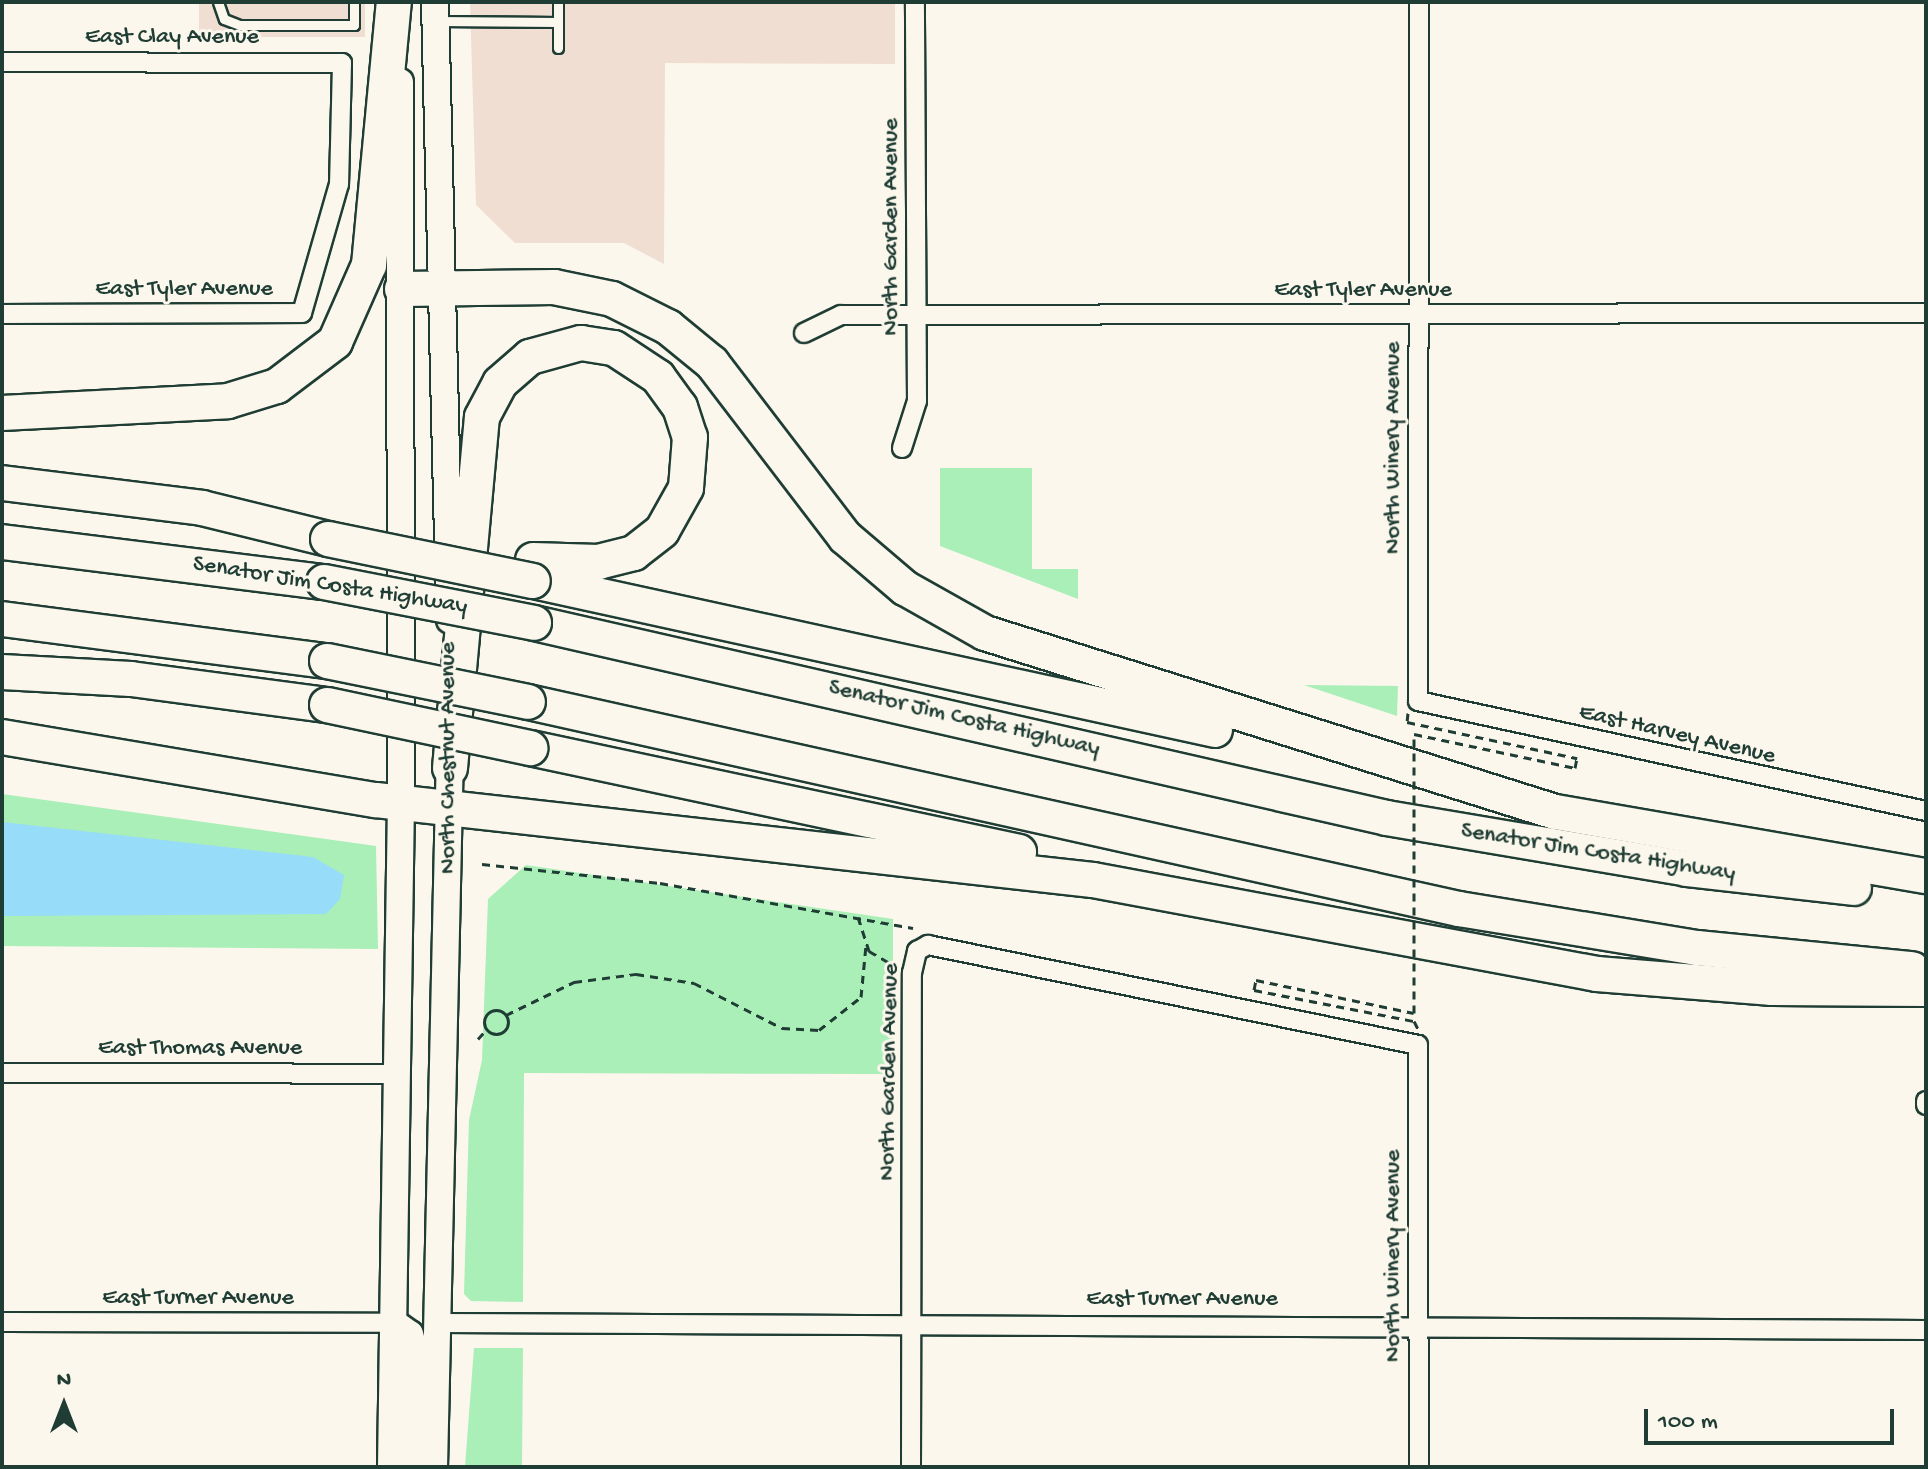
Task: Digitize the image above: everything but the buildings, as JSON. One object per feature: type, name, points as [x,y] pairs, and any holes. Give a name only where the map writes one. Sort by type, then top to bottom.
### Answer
[{"type":"highway","points":[[2,413],[228,401],[277,386],[335,342],[369,265],[397,2]]},
{"type":"highway","points":[[402,289],[574,290],[668,327],[712,363],[845,537],[957,620],[1138,686],[1473,790]]},
{"type":"highway","points":[[450,768],[482,417],[500,383],[530,357],[564,345],[614,348],[658,377],[680,407],[690,437],[686,488],[662,531],[634,553],[599,562],[533,571]]},
{"type":"highway","points":[[2,483],[202,508],[533,571],[1628,827],[1926,876]]},
{"type":"highway","name":"Senator Jim Costa Highway","points":[[2,542],[324,582],[534,623],[1387,818],[1687,869],[1926,894]]},
{"type":"highway","points":[[2,619],[327,661],[528,702],[1459,909],[1697,948],[1926,970]]},
{"type":"highway","points":[[2,672],[131,679],[327,705],[826,806],[1216,900]]},
{"type":"highway","points":[[2,737],[401,802],[1093,880],[1216,900],[1597,974],[1772,988],[1926,989]]},
{"type":"main road","name":"North Chestnut Avenue","points":[[391,1467],[401,802],[402,289],[397,2]]},
{"type":"main road","name":"North Chestnut Avenue","points":[[434,1467],[450,807],[446,287],[436,12]]},
{"type":"main road","points":[[394,1323],[410,1334],[416,1356],[414,1467]]},
{"type":"street","name":"North Garden Avenue","points":[[902,448],[917,401],[915,2]]},
{"type":"street","name":"North Winery Avenue","points":[[1418,701],[1419,2]]},
{"type":"street","name":"East Clay Avenue","points":[[2,62],[342,63]]},
{"type":"street","name":"East Tyler Avenue","points":[[2,314],[302,313],[339,184],[342,63]]},
{"type":"street","name":"East Tyler Avenue","points":[[804,333],[841,315],[1926,313]]},
{"type":"street","name":"East Harvey Avenue","points":[[1418,701],[1926,811]]},
{"type":"street","name":"North Garden Avenue","points":[[911,1467],[917,951],[940,946],[1418,1045]]},
{"type":"street","name":"North Winery Avenue","points":[[1418,1045],[1419,1467]]},
{"type":"street","name":"East Thomas Avenue","points":[[2,1073],[399,1074]]},
{"type":"street","name":"East Turner Avenue","points":[[2,1322],[394,1323]]},
{"type":"street","name":"East Turner Avenue","points":[[438,1323],[1926,1330]]},
{"type":"lane","points":[[218,2],[224,19],[240,25],[354,25],[354,2]]},
{"type":"lane","points":[[558,2],[558,48]]},
{"type":"lane","points":[[436,12],[558,22]]},
{"type":"path","points":[[1418,701],[1407,722],[1577,758],[1575,768],[1414,734],[1414,1013],[1256,980],[1254,990],[1414,1021],[1418,1045]]},
{"type":"path","points":[[482,864],[660,883],[913,928]]},
{"type":"path","points":[[478,1039],[486,1030],[489,1012],[506,1015],[555,988],[636,974],[694,983],[782,1028],[819,1030],[861,997],[866,945],[858,917]]},
{"type":"path","points":[[866,945],[890,963]]},
{"type":"path","points":[[486,1030],[503,1033],[506,1015]]},
{"type":"shaded area","points":[[199,2],[365,2],[365,37],[199,37]]},
{"type":"shaded area","points":[[470,2],[895,2],[895,64],[665,63],[664,264],[624,243],[515,243],[476,205]]},
{"type":"green space","points":[[940,468],[1032,468],[1032,569],[1078,569],[1078,599],[940,546]]},
{"type":"green space","points":[[1304,685],[1398,686],[1397,716]]},
{"type":"green space","points":[[2,794],[376,846],[378,949],[2,946]]},
{"type":"green space","points":[[526,865],[893,919],[893,1074],[524,1073],[523,1302],[471,1301],[464,1294],[469,1120],[482,1060],[488,899]]},
{"type":"green space","points":[[474,1348],[523,1348],[522,1467],[465,1467]]},
{"type":"water","points":[[2,822],[313,857],[344,875],[340,899],[326,914],[2,916]]}]
